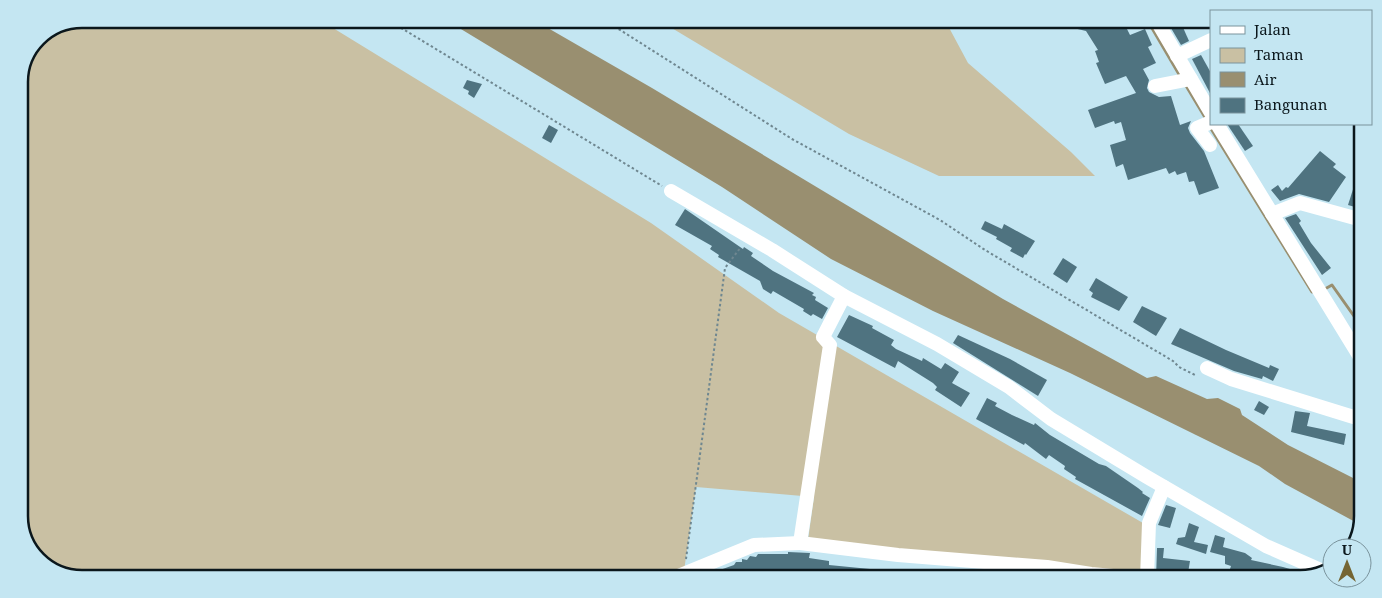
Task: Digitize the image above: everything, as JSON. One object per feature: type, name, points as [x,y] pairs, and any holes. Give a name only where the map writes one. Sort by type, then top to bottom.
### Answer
[{"type":"street","points":[[1161,28],[1189,80],[1210,112]]},
{"type":"street","points":[[1177,56],[1210,40]]},
{"type":"street","points":[[1155,86],[1189,80]]},
{"type":"street","points":[[1206,124],[1197,128],[1210,145]]},
{"type":"street","points":[[1218,125],[1354,347]]},
{"type":"street","points":[[671,191],[772,250],[844,296],[961,358],[1027,398],[1052,418],[1164,487],[1266,546],[1317,568]]},
{"type":"street","points":[[1272,214],[1300,203],[1354,218]]},
{"type":"street","points":[[800,543],[830,345],[823,337],[844,296]]},
{"type":"street","points":[[1205,373],[1232,379],[1354,417]]},
{"type":"street","points":[[1147,570],[1149,523],[1164,487]]},
{"type":"street","points":[[692,570],[754,545],[800,543],[898,555],[1065,570]]},
{"type":"path","points":[[401,28],[671,191]]},
{"type":"path","points":[[620,28],[792,139],[940,220],[985,250],[1173,361],[1179,367],[1205,373]]},
{"type":"path","points":[[681,570],[725,268],[743,245]]},
{"type":"green space","points":[[82,28],[333,28],[651,223],[779,313],[1143,523],[1145,570],[1097,570],[808,540],[814,497],[696,487],[684,570],[82,570],[61,566],[49,559],[41,552],[33,540],[28,520],[28,78],[32,61],[43,43],[61,32]]},
{"type":"green space","points":[[672,28],[949,28],[968,63],[1071,152],[1095,176],[939,176],[849,134]]},
{"type":"water","points":[[459,28],[548,28],[652,88],[1003,299],[1147,378],[1156,376],[1207,399],[1218,398],[1240,409],[1242,415],[1288,445],[1354,478],[1354,521],[1285,484],[1259,466],[1070,373],[933,311],[831,259],[722,187]]},
{"type":"building","points":[[1073,28],[1126,28],[1130,35],[1145,29],[1152,45],[1148,47],[1156,63],[1143,69],[1149,80],[1147,88],[1149,92],[1159,97],[1171,96],[1180,125],[1191,121],[1188,128],[1190,133],[1204,151],[1219,188],[1199,195],[1194,181],[1189,182],[1186,172],[1177,175],[1175,171],[1169,174],[1166,168],[1128,180],[1123,164],[1116,167],[1110,145],[1126,140],[1121,122],[1115,124],[1114,121],[1095,128],[1088,110],[1136,93],[1126,76],[1105,84],[1096,63],[1099,62],[1095,51],[1098,50],[1086,31]]},
{"type":"building","points":[[1171,28],[1183,28],[1189,41],[1181,45]]},
{"type":"building","points":[[1201,55],[1210,71],[1210,93],[1192,59]]},
{"type":"building","points":[[467,80],[482,84],[474,98],[468,94],[469,91],[463,88]]},
{"type":"building","points":[[549,125],[558,130],[551,143],[542,138]]},
{"type":"building","points":[[1228,125],[1239,125],[1253,146],[1245,151]]},
{"type":"building","points":[[1320,151],[1336,164],[1333,167],[1346,177],[1329,202],[1299,194],[1280,201],[1271,190],[1278,185],[1282,191],[1286,187],[1288,188]]},
{"type":"building","points":[[1354,186],[1354,207],[1348,205]]},
{"type":"building","points":[[685,209],[743,249],[744,247],[753,253],[751,256],[773,271],[814,293],[812,295],[816,297],[815,300],[828,308],[822,319],[813,314],[811,316],[803,311],[804,309],[773,291],[771,294],[763,289],[760,281],[718,257],[719,255],[710,249],[712,246],[675,225]]},
{"type":"building","points":[[1296,214],[1311,243],[1331,268],[1322,275],[1285,218]]},
{"type":"building","points":[[985,221],[1002,229],[1004,224],[1035,241],[1023,258],[1010,251],[1012,248],[996,239],[997,237],[981,229]]},
{"type":"building","points":[[1063,258],[1077,267],[1067,283],[1053,274]]},
{"type":"building","points":[[1096,278],[1128,297],[1119,311],[1091,297],[1093,293],[1089,290]]},
{"type":"building","points":[[1142,306],[1167,318],[1156,336],[1133,322]]},
{"type":"building","points":[[849,315],[873,326],[872,328],[894,340],[891,345],[896,349],[922,361],[923,358],[941,369],[945,363],[959,372],[952,383],[970,393],[961,407],[935,390],[937,387],[933,383],[898,361],[895,368],[837,337]]},
{"type":"building","points":[[1180,328],[1269,368],[1270,365],[1279,369],[1273,381],[1263,376],[1262,379],[1234,371],[1171,344]]},
{"type":"building","points":[[958,335],[1010,359],[1047,380],[1038,396],[953,343]]},
{"type":"building","points":[[987,398],[997,403],[995,406],[1012,415],[1034,425],[1035,423],[1050,435],[1099,464],[1106,466],[1138,488],[1150,498],[1142,516],[1075,479],[1076,477],[1064,469],[1065,466],[1049,455],[1046,459],[1025,443],[1024,445],[976,419]]},
{"type":"building","points":[[1259,401],[1269,407],[1264,415],[1254,410]]},
{"type":"building","points":[[1295,411],[1310,413],[1307,426],[1346,434],[1344,445],[1291,432]]},
{"type":"building","points":[[1166,505],[1176,508],[1170,528],[1158,525]]},
{"type":"building","points":[[1189,523],[1199,527],[1194,542],[1208,545],[1206,554],[1176,544],[1178,538],[1185,537]]},
{"type":"building","points":[[1215,535],[1225,538],[1223,547],[1245,553],[1252,558],[1251,560],[1290,570],[1230,570],[1231,566],[1225,564],[1225,556],[1210,552]]},
{"type":"building","points":[[1157,548],[1164,548],[1163,558],[1190,561],[1188,570],[1156,570]]},
{"type":"building","points":[[788,552],[810,553],[809,558],[829,561],[829,565],[870,570],[720,570],[734,565],[736,562],[742,562],[742,559],[747,560],[750,556],[756,557],[758,554],[788,554]]},
{"type":"waterway","points":[[1152,28],[1180,76]]},
{"type":"waterway","points":[[1185,84],[1206,119]]},
{"type":"waterway","points":[[1210,127],[1312,292]]},
{"type":"waterway","points":[[1323,290],[1332,285],[1354,316]]}]
